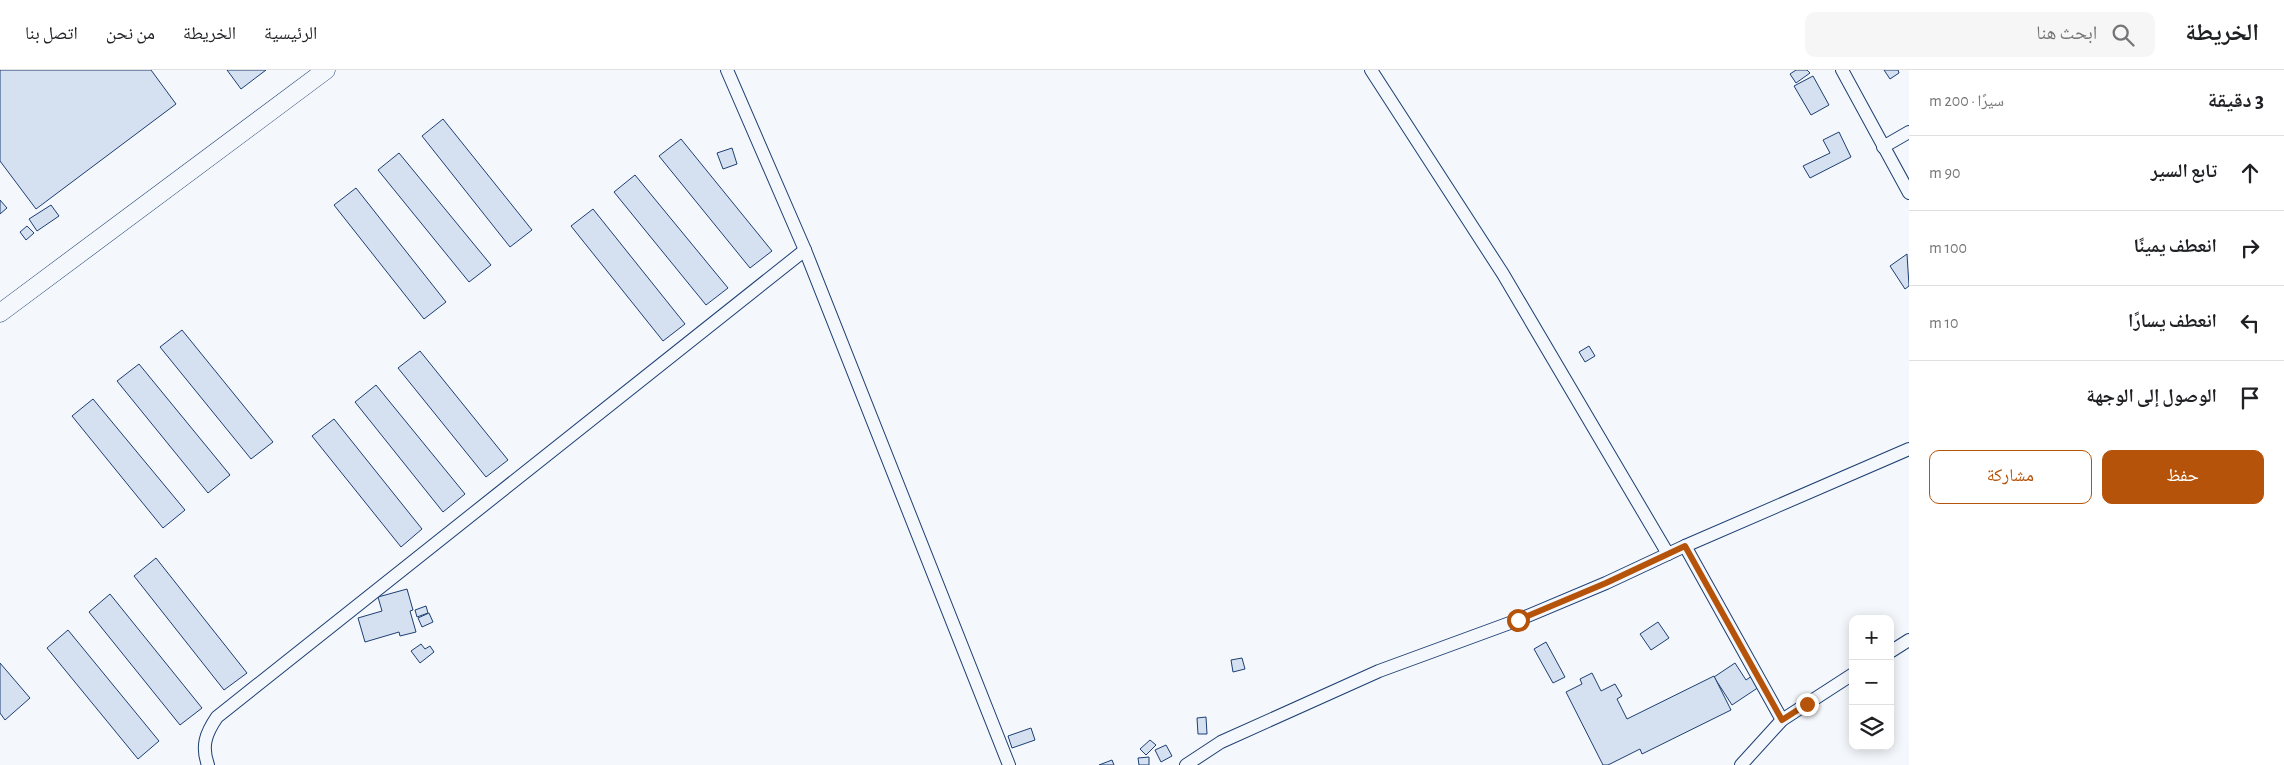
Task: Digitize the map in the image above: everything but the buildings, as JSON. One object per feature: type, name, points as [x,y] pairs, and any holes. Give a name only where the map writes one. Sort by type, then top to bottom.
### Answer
[{"type":"street","points":[[0,313],[326,70]]},
{"type":"street","points":[[727,70],[805,250],[1009,765]]},
{"type":"street","points":[[1371,70],[1503,274],[1668,554]]},
{"type":"street","points":[[1842,70],[1909,193]]},
{"type":"street","points":[[1883,147],[1909,132]]},
{"type":"street","points":[[208,765],[204,743],[208,730],[217,717],[805,250]]},
{"type":"street","points":[[1186,765],[1221,742],[1379,671],[1518,620],[1909,450]]},
{"type":"street","points":[[1685,546],[1782,720]]},
{"type":"street","points":[[1894,649],[1909,640]]},
{"type":"street","points":[[1741,765],[1782,720],[1849,677]]},
{"type":"route","points":[[1518,620],[1606,583],[1685,546],[1782,720],[1807,704]]}]
